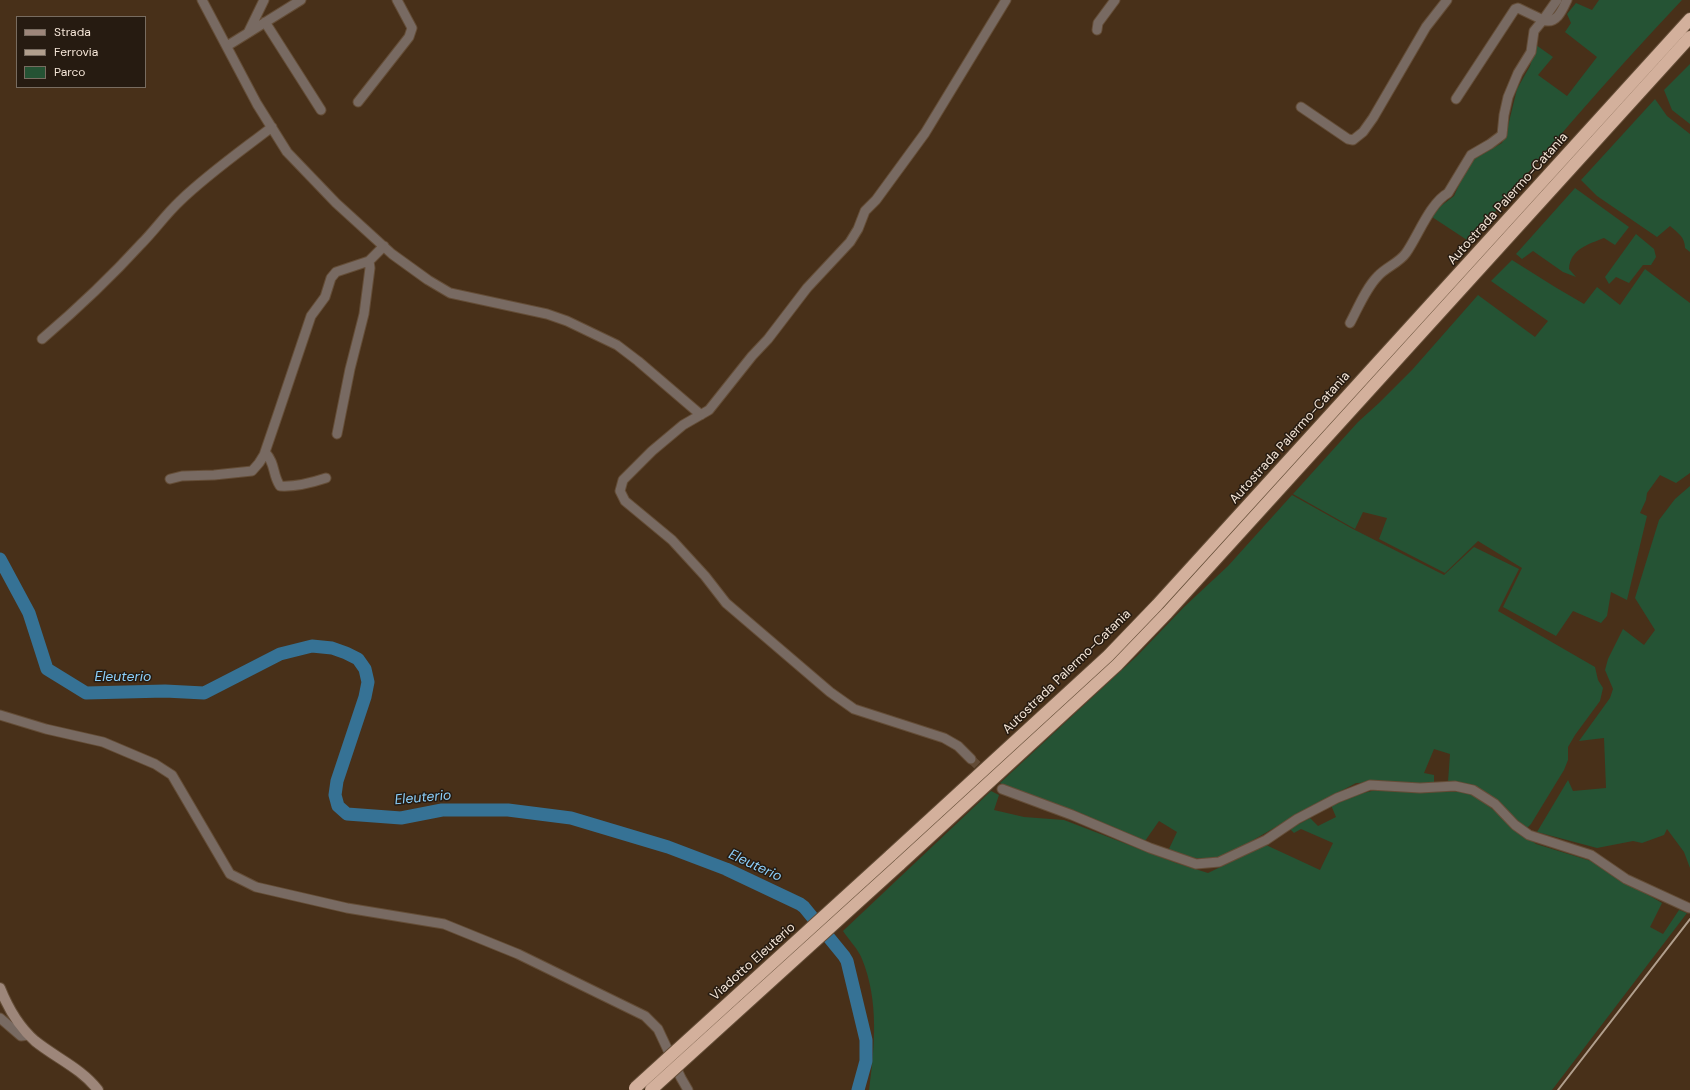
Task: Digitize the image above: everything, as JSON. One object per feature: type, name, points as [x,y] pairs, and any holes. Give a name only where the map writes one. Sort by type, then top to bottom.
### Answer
[{"type":"highway","name":"Autostrada Palermo-Catania","points":[[890,856],[1108,656],[1157,605],[1690,19]]},
{"type":"highway","name":"Autostrada Palermo-Catania","points":[[899,865],[1117,664],[1167,613],[1690,37]]},
{"type":"highway","name":"Viadotto Eleuterio","points":[[634,1089],[890,856]]},
{"type":"highway","name":"Viadotto Eleuterio","points":[[651,1090],[899,865]]},
{"type":"street","points":[[202,0],[257,104],[287,152],[336,203],[384,246],[413,269],[450,293],[547,314],[573,324],[617,345],[701,415]]},
{"type":"street","points":[[248,33],[264,0]]},
{"type":"street","points":[[227,46],[301,0]]},
{"type":"street","points":[[358,102],[409,37],[412,28],[397,0]]},
{"type":"street","points":[[971,759],[958,746],[944,738],[854,709],[839,699],[732,608],[672,540],[625,501],[620,491],[623,480],[652,451],[683,425],[709,410],[752,356],[768,339],[807,288],[850,242],[865,211],[876,200],[925,133],[1006,0]]},
{"type":"street","points":[[1097,30],[1098,24],[1114,0]]},
{"type":"street","points":[[1298,104],[1348,139],[1353,140],[1364,132],[1374,118],[1426,27],[1447,0]]},
{"type":"street","points":[[1350,323],[1378,275],[1396,264],[1406,253],[1417,232],[1436,203],[1442,196],[1448,193],[1471,154],[1490,144],[1502,135],[1508,97],[1518,73],[1525,64],[1531,52],[1534,32],[1557,0]]},
{"type":"street","points":[[1456,99],[1515,9],[1518,8],[1548,22],[1555,19],[1567,0]]},
{"type":"street","points":[[265,22],[321,110]]},
{"type":"street","points":[[42,339],[87,300],[143,243],[162,219],[182,200],[210,175],[272,127]]},
{"type":"street","points":[[170,479],[182,476],[214,475],[252,470],[259,463],[265,452],[311,316],[325,297],[331,278],[336,272],[369,260],[384,246]]},
{"type":"street","points":[[337,434],[350,369],[364,314],[370,268],[369,260]]},
{"type":"street","points":[[265,452],[271,459],[276,480],[280,486],[288,487],[308,484],[326,478]]},
{"type":"street","points":[[0,715],[46,729],[103,742],[155,764],[172,775],[230,874],[256,887],[348,908],[444,924],[518,954],[646,1016],[658,1029],[688,1090]]},
{"type":"street","points":[[1002,789],[1072,815],[1150,848],[1196,864],[1218,862],[1266,840],[1297,820],[1337,798],[1370,785],[1420,788],[1455,786],[1473,790],[1495,804],[1515,825],[1529,835],[1591,855],[1626,879],[1689,908]]},
{"type":"street","points":[[0,988],[9,1009],[29,1035],[90,1080],[98,1090]]},
{"type":"street","points":[[0,1018],[21,1036],[29,1035]]},
{"type":"green space","points":[[1599,0],[1682,0],[1627,59],[1470,242],[1429,215],[1454,196],[1463,176],[1474,159],[1502,143],[1508,126],[1517,89],[1530,66],[1536,45],[1553,57],[1538,75],[1567,96],[1597,57],[1565,32],[1571,23],[1567,14],[1576,3],[1592,10]]},
{"type":"green space","points":[[1690,64],[1690,124],[1672,110],[1664,90]]},
{"type":"green space","points":[[1655,99],[1667,116],[1690,134],[1690,252],[1685,248],[1684,241],[1670,226],[1657,237],[1597,196],[1581,180]]},
{"type":"green space","points":[[1575,188],[1629,227],[1615,245],[1604,238],[1581,248],[1570,262],[1569,269],[1576,277],[1563,272],[1533,251],[1522,259],[1516,254]]},
{"type":"green space","points":[[1636,234],[1654,249],[1656,257],[1651,265],[1643,265],[1629,283],[1616,277],[1609,284],[1605,277]]},
{"type":"green space","points":[[1512,260],[1584,304],[1597,287],[1620,305],[1645,269],[1690,303],[1690,473],[1676,483],[1660,475],[1647,493],[1646,500],[1640,513],[1647,516],[1627,600],[1611,592],[1607,616],[1601,623],[1573,611],[1556,636],[1503,607],[1522,568],[1478,541],[1445,573],[1379,539],[1387,518],[1363,512],[1355,529],[1293,494],[1358,422],[1412,370],[1478,295],[1535,337],[1548,321],[1491,281]]},
{"type":"green space","points":[[1690,486],[1690,868],[1684,852],[1667,829],[1664,835],[1642,843],[1633,841],[1597,848],[1537,832],[1568,780],[1573,791],[1606,788],[1604,738],[1579,741],[1610,698],[1613,689],[1605,670],[1608,659],[1623,629],[1644,645],[1655,630],[1635,598],[1659,520],[1675,499]]},
{"type":"green space","points":[[1292,495],[1351,528],[1444,575],[1474,547],[1519,569],[1498,611],[1595,667],[1598,680],[1603,688],[1600,701],[1568,747],[1568,760],[1564,770],[1531,824],[1527,828],[1492,796],[1484,791],[1467,784],[1448,782],[1450,754],[1434,749],[1424,773],[1434,775],[1434,784],[1385,782],[1356,783],[1227,855],[1204,859],[1168,851],[1177,832],[1159,821],[1145,841],[1111,826],[1101,825],[1083,814],[1072,813],[1000,783],[1137,656],[1184,607],[1228,566]]},
{"type":"green space","points":[[1376,790],[1467,792],[1486,804],[1536,844],[1591,861],[1662,903],[1650,927],[1663,934],[1679,910],[1687,913],[1552,1090],[869,1090],[874,1040],[871,991],[862,959],[856,948],[843,931],[991,791],[999,795],[994,810],[1024,817],[1064,820],[1176,863],[1208,873],[1266,845],[1320,870],[1333,843],[1301,829],[1294,833],[1290,829],[1310,818],[1318,826],[1336,817],[1331,805],[1351,796]]},
{"type":"waterway","name":"Eleuterio","points":[[0,559],[29,613],[47,669],[86,693],[165,691],[204,693],[280,654],[312,646],[332,648],[358,659],[365,669],[368,682],[365,697],[337,781],[335,795],[338,806],[347,814],[401,818],[442,810],[508,810],[571,818],[668,847],[726,869],[800,904],[847,961],[866,1040],[866,1061],[858,1090]]},
{"type":"tunnel","points":[[971,759],[1002,789]]},
{"type":"railway","points":[[1558,1090],[1690,919]]}]
